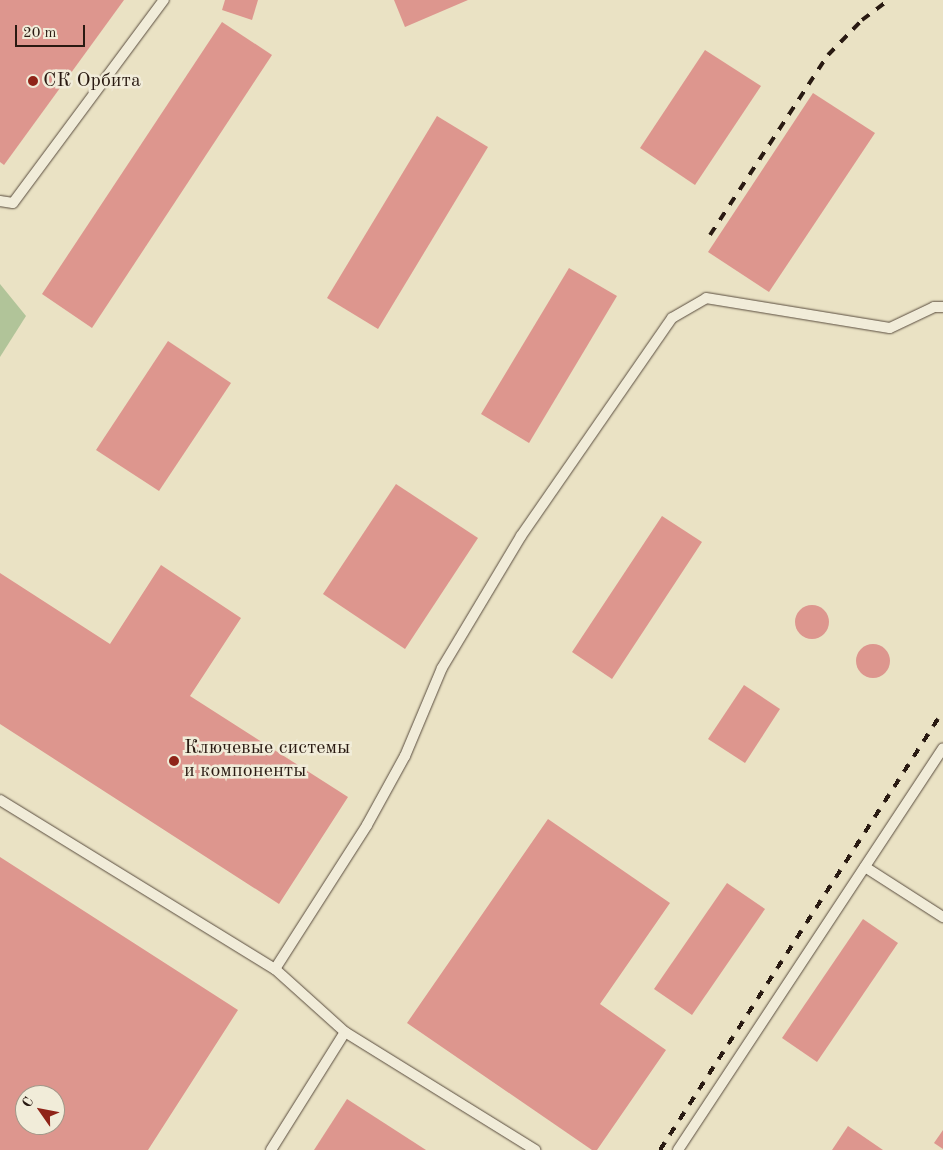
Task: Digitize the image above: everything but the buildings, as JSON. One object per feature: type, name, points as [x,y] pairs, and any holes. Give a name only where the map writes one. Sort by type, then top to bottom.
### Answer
[{"type":"lane","points":[[0,201],[13,203],[164,0]]},
{"type":"lane","points":[[275,969],[366,825],[405,756],[442,668],[521,536],[672,318],[706,298],[890,328],[934,307],[943,307]]},
{"type":"lane","points":[[678,1150],[943,748]]},
{"type":"lane","points":[[0,800],[275,969],[345,1032],[536,1150]]},
{"type":"lane","points":[[865,867],[943,917]]},
{"type":"lane","points":[[271,1150],[345,1032]]},
{"type":"green space","points":[[0,284],[26,316],[0,357]]},
{"type":"railway","points":[[710,235],[828,55],[862,20],[889,0]]},
{"type":"railway","points":[[660,1150],[943,711]]},
{"type":"place","name":"СК Орбита","points":[[33,81]]},
{"type":"place","name":"Ключевые системы и компоненты","points":[[174,761]]}]
